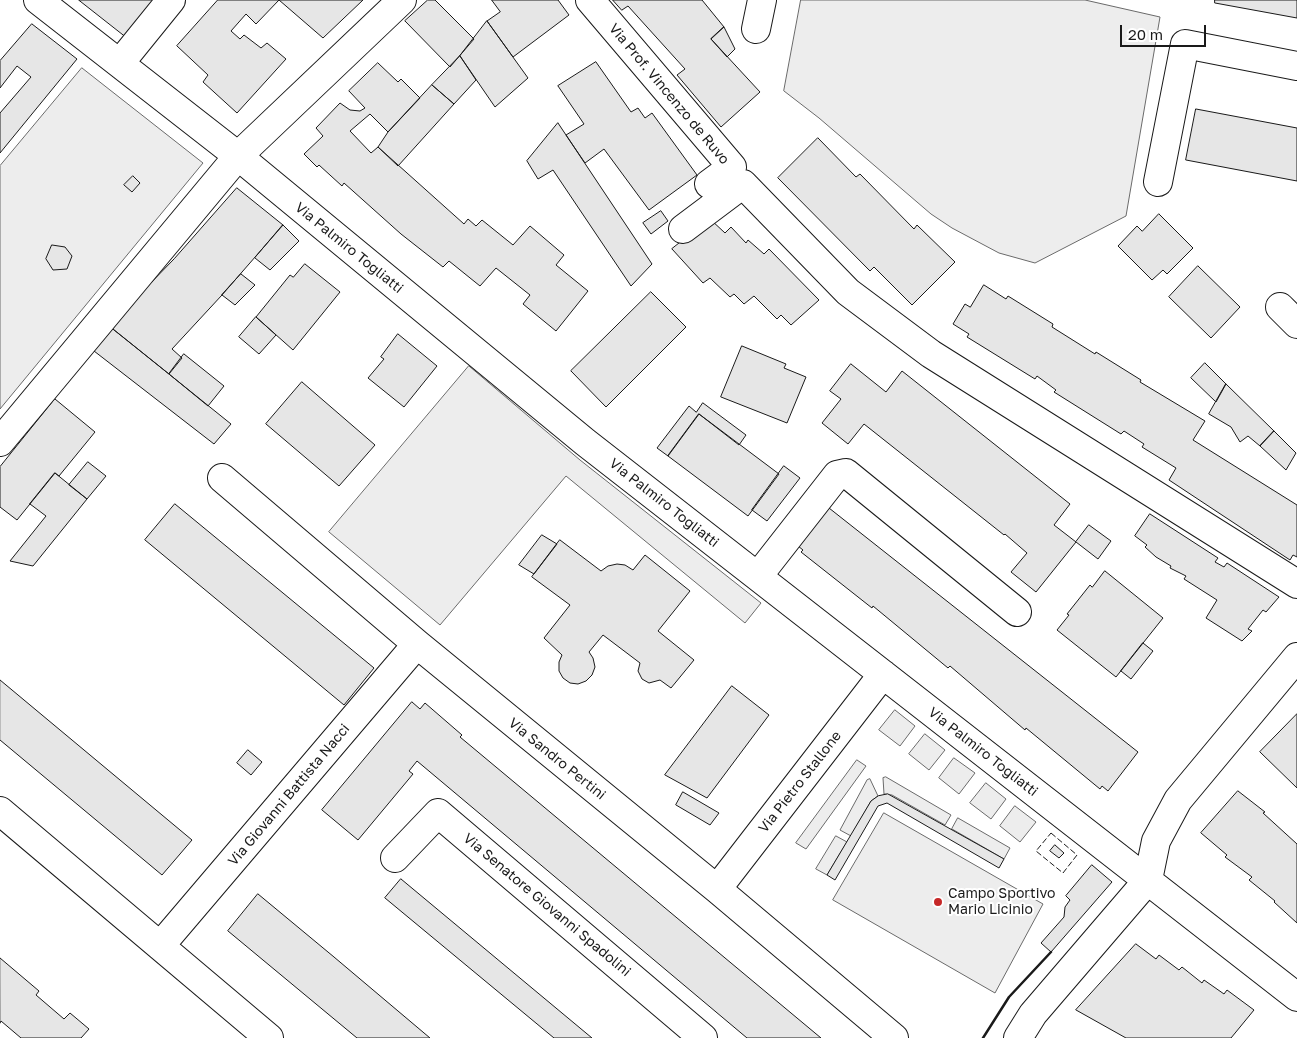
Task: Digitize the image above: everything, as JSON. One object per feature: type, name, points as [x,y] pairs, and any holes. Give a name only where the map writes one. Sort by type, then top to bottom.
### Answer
[{"type":"street","name":"Via Palmiro Togliatti","points":[[38,0],[238,156],[585,442],[1297,997]]},
{"type":"street","points":[[120,64],[171,0]]},
{"type":"street","points":[[0,442],[238,156],[402,0]]},
{"type":"street","name":"Via Prof. Vincenzo de Ruvo","points":[[590,0],[732,166],[710,184]]},
{"type":"street","points":[[756,29],[762,0]]},
{"type":"street","points":[[1158,182],[1184,44],[1297,66]]},
{"type":"street","points":[[683,228],[743,184],[848,292],[931,354],[1297,584]]},
{"type":"street","points":[[758,576],[837,475],[846,473],[1017,612]]},
{"type":"street","name":"Via Sandro Pertini","points":[[222,478],[417,644],[718,889],[894,1038]]},
{"type":"street","name":"Via Giovanni Battista Nacci","points":[[160,946],[417,644]]},
{"type":"street","points":[[1018,1038],[1033,1014],[1148,880],[1156,841],[1178,800],[1297,657]]},
{"type":"street","name":"Via Pietro Stallone","points":[[718,889],[883,674]]},
{"type":"street","points":[[0,811],[269,1038]]},
{"type":"street","name":"Via Senatore Giovanni Spadolini","points":[[395,858],[438,813],[703,1038]]},
{"type":"shaded area","points":[[801,0],[1085,0],[1160,17],[1126,216],[1035,263],[999,253],[952,228],[931,214],[819,118],[784,91]]},
{"type":"shaded area","points":[[82,68],[203,163],[0,409],[0,166]]},
{"type":"shaded area","points":[[469,366],[580,460],[761,603],[745,623],[566,476],[440,625],[329,532]]},
{"type":"shaded area","points":[[895,710],[915,726],[900,746],[879,730]]},
{"type":"shaded area","points":[[925,734],[945,750],[929,770],[909,754]]},
{"type":"shaded area","points":[[954,758],[975,773],[959,794],[939,778]]},
{"type":"shaded area","points":[[857,760],[866,766],[806,849],[796,843]]},
{"type":"shaded area","points":[[886,777],[951,815],[945,825],[892,795],[884,794],[883,778]]},
{"type":"shaded area","points":[[870,779],[878,796],[871,801],[851,836],[840,830],[867,780]]},
{"type":"shaded area","points":[[986,783],[1006,799],[991,819],[970,803]]},
{"type":"shaded area","points":[[1015,806],[1036,822],[1020,842],[1000,826]]},
{"type":"shaded area","name":"Campo Sportivo Mario Licinio","points":[[884,813],[1043,904],[995,993],[833,900]]},
{"type":"shaded area","points":[[958,818],[1010,848],[1004,859],[952,829]]},
{"type":"shaded area","points":[[836,836],[847,842],[827,875],[816,869]]},
{"type":"building","points":[[79,0],[153,0],[125,36]]},
{"type":"building","points":[[218,0],[279,0],[256,24],[246,14],[231,31],[240,39],[244,35],[261,48],[267,43],[286,59],[237,113],[203,82],[208,75],[177,46]]},
{"type":"building","points":[[279,0],[363,0],[323,38]]},
{"type":"building","points":[[428,0],[435,0],[474,39],[450,67],[405,21]]},
{"type":"building","points":[[492,0],[558,0],[569,15],[513,57],[487,21],[500,12]]},
{"type":"building","points":[[613,0],[702,0],[724,27],[711,39],[760,92],[721,127],[677,75],[685,69],[628,6],[622,10]]},
{"type":"building","points":[[1215,0],[1297,0],[1297,18],[1215,3]]},
{"type":"building","points":[[487,21],[528,78],[495,107],[460,56]]},
{"type":"building","points":[[32,24],[77,59],[0,153],[0,113],[31,77],[17,66],[0,88],[0,61]]},
{"type":"building","points":[[724,27],[735,49],[727,57],[711,39]]},
{"type":"building","points":[[460,56],[476,80],[454,104],[432,85]]},
{"type":"building","points":[[596,62],[631,112],[638,108],[645,118],[652,113],[697,175],[649,210],[604,149],[585,163],[566,135],[584,124],[558,86]]},
{"type":"building","points":[[378,63],[398,82],[401,79],[420,98],[388,132],[370,114],[350,131],[371,153],[378,147],[464,224],[468,219],[476,226],[482,220],[513,245],[530,226],[564,255],[556,265],[588,291],[556,331],[523,304],[530,295],[496,268],[480,286],[449,261],[443,267],[401,234],[344,183],[342,186],[319,165],[317,167],[304,154],[323,136],[316,128],[340,103],[350,110],[360,111],[365,108],[349,91]]},
{"type":"building","points":[[432,85],[454,104],[398,166],[378,147],[388,132]]},
{"type":"building","points":[[1196,109],[1297,128],[1297,181],[1186,160]]},
{"type":"building","points":[[558,123],[652,264],[631,286],[553,170],[538,179],[527,161]]},
{"type":"building","points":[[818,138],[856,177],[860,174],[914,229],[917,225],[955,262],[912,305],[874,267],[870,271],[778,178]]},
{"type":"building","points":[[133,176],[140,183],[132,192],[124,185]]},
{"type":"building","points":[[237,188],[283,225],[172,349],[182,358],[169,374],[109,326],[174,259]]},
{"type":"building","points":[[661,211],[668,221],[651,234],[643,223]]},
{"type":"building","points":[[1159,214],[1193,248],[1167,274],[1163,270],[1152,280],[1118,246],[1137,226],[1142,231]]},
{"type":"building","points":[[710,219],[725,233],[731,227],[746,243],[748,240],[764,254],[769,249],[819,300],[791,325],[781,315],[777,319],[754,296],[744,304],[734,294],[730,297],[710,278],[703,283],[672,249]]},
{"type":"building","points":[[283,225],[299,241],[270,270],[255,258]]},
{"type":"building","points":[[52,245],[65,247],[72,256],[67,269],[53,270],[46,259]]},
{"type":"building","points":[[305,264],[340,292],[293,350],[256,317],[290,275],[293,277]]},
{"type":"building","points":[[1198,266],[1240,307],[1211,338],[1169,297]]},
{"type":"building","points":[[241,274],[255,285],[235,305],[222,295]]},
{"type":"building","points":[[984,285],[1006,299],[1008,296],[1053,324],[1052,327],[1095,354],[1096,352],[1141,380],[1140,382],[1205,421],[1193,440],[1297,505],[1297,557],[1293,555],[1290,560],[1169,480],[1176,468],[1142,447],[1144,444],[1124,431],[1121,434],[1054,392],[1056,390],[1037,376],[1035,379],[967,337],[969,334],[953,324],[965,304],[970,307]]},
{"type":"building","points":[[651,292],[686,327],[606,407],[571,371]]},
{"type":"building","points":[[256,317],[276,335],[259,354],[239,337]]},
{"type":"building","points":[[113,329],[231,424],[214,444],[94,351]]},
{"type":"building","points":[[398,334],[437,366],[404,407],[368,378],[384,359],[381,357]]},
{"type":"building","points":[[742,346],[786,364],[784,368],[806,377],[787,423],[721,397]]},
{"type":"building","points":[[184,354],[224,386],[208,406],[169,374]]},
{"type":"building","points":[[1205,363],[1226,384],[1216,402],[1191,378]]},
{"type":"building","points":[[851,364],[886,392],[902,371],[1070,504],[1054,525],[1076,542],[1036,592],[1011,572],[1027,553],[1005,534],[864,424],[848,444],[822,423],[841,399],[830,391]]},
{"type":"building","points":[[302,382],[375,445],[339,486],[266,424]]},
{"type":"building","points":[[1226,384],[1274,431],[1260,446],[1248,436],[1240,442],[1231,427],[1209,414]]},
{"type":"building","points":[[55,399],[95,432],[59,476],[55,473],[17,520],[0,507],[0,467]]},
{"type":"building","points":[[703,403],[746,435],[739,445],[699,414],[668,456],[657,448],[689,406],[696,412]]},
{"type":"building","points":[[699,414],[779,474],[748,516],[668,456]]},
{"type":"building","points":[[1274,431],[1296,453],[1286,470],[1260,446]]},
{"type":"building","points":[[88,462],[106,476],[87,499],[69,485]]},
{"type":"building","points":[[784,466],[800,478],[767,521],[752,510]]},
{"type":"building","points":[[55,473],[87,499],[33,566],[10,561],[46,516],[30,504]]},
{"type":"building","points":[[175,504],[374,668],[344,705],[145,540]]},
{"type":"building","points":[[829,508],[1138,752],[1108,791],[1102,786],[1100,789],[1026,728],[1025,730],[950,666],[948,668],[873,606],[872,608],[801,552],[803,550],[798,546]]},
{"type":"building","points":[[1150,514],[1218,558],[1215,562],[1224,567],[1227,563],[1279,597],[1266,612],[1263,610],[1248,629],[1252,631],[1242,641],[1206,618],[1217,600],[1184,579],[1186,576],[1170,568],[1171,566],[1156,557],[1145,547],[1147,545],[1135,536]]},
{"type":"building","points":[[1089,525],[1111,541],[1098,559],[1076,542]]},
{"type":"building","points":[[542,535],[557,544],[534,574],[519,565]]},
{"type":"building","points":[[560,540],[601,571],[608,566],[617,564],[625,565],[633,570],[645,555],[690,591],[658,631],[694,660],[671,688],[660,680],[649,683],[642,679],[638,671],[640,663],[603,635],[589,652],[595,667],[592,675],[586,681],[578,684],[570,683],[563,678],[559,671],[559,662],[562,655],[544,638],[570,605],[532,577]]},
{"type":"building","points":[[1105,571],[1163,618],[1116,677],[1057,630],[1090,585],[1092,587]]},
{"type":"building","points":[[1143,643],[1153,651],[1131,679],[1121,671]]},
{"type":"building","points":[[0,680],[192,840],[162,875],[0,740]]},
{"type":"building","points":[[732,686],[769,715],[707,798],[665,775]]},
{"type":"building","points":[[412,702],[420,709],[425,703],[462,735],[460,737],[821,1038],[747,1038],[417,761],[409,771],[413,774],[358,840],[322,810]]},
{"type":"building","points":[[1297,714],[1297,788],[1260,752]]},
{"type":"building","points":[[248,750],[262,762],[251,775],[237,763]]},
{"type":"building","points":[[1238,791],[1265,812],[1263,813],[1297,844],[1297,923],[1275,901],[1249,880],[1252,877],[1225,857],[1227,855],[1201,833]]},
{"type":"building","points":[[683,792],[719,813],[710,825],[676,805]]},
{"type":"building","points":[[888,794],[1004,859],[999,868],[887,803],[878,806],[835,880],[827,875],[871,801],[878,796]]},
{"type":"building","points":[[1055,845],[1064,853],[1059,858],[1050,851]]},
{"type":"building","points":[[1092,865],[1112,882],[1051,952],[1041,943],[1064,917],[1065,907],[1070,900],[1066,896]]},
{"type":"building","points":[[401,879],[592,1038],[554,1038],[385,898]]},
{"type":"building","points":[[258,894],[430,1038],[357,1038],[228,931]]},
{"type":"building","points":[[1136,944],[1156,959],[1159,955],[1179,970],[1182,967],[1202,983],[1204,980],[1224,994],[1227,990],[1254,1010],[1231,1038],[1126,1038],[1076,1010]]},
{"type":"building","points":[[0,958],[39,991],[36,995],[64,1019],[70,1013],[89,1029],[81,1038],[21,1038],[1,1021],[0,1023]]},
{"type":"fence","points":[[1051,833],[1077,855],[1063,873],[1036,851],[1051,833]]},
{"type":"wall","points":[[983,1038],[1009,997],[1051,952]]},
{"type":"place","name":"Campo Sportivo Mario Licinio","points":[[938,902]]}]
